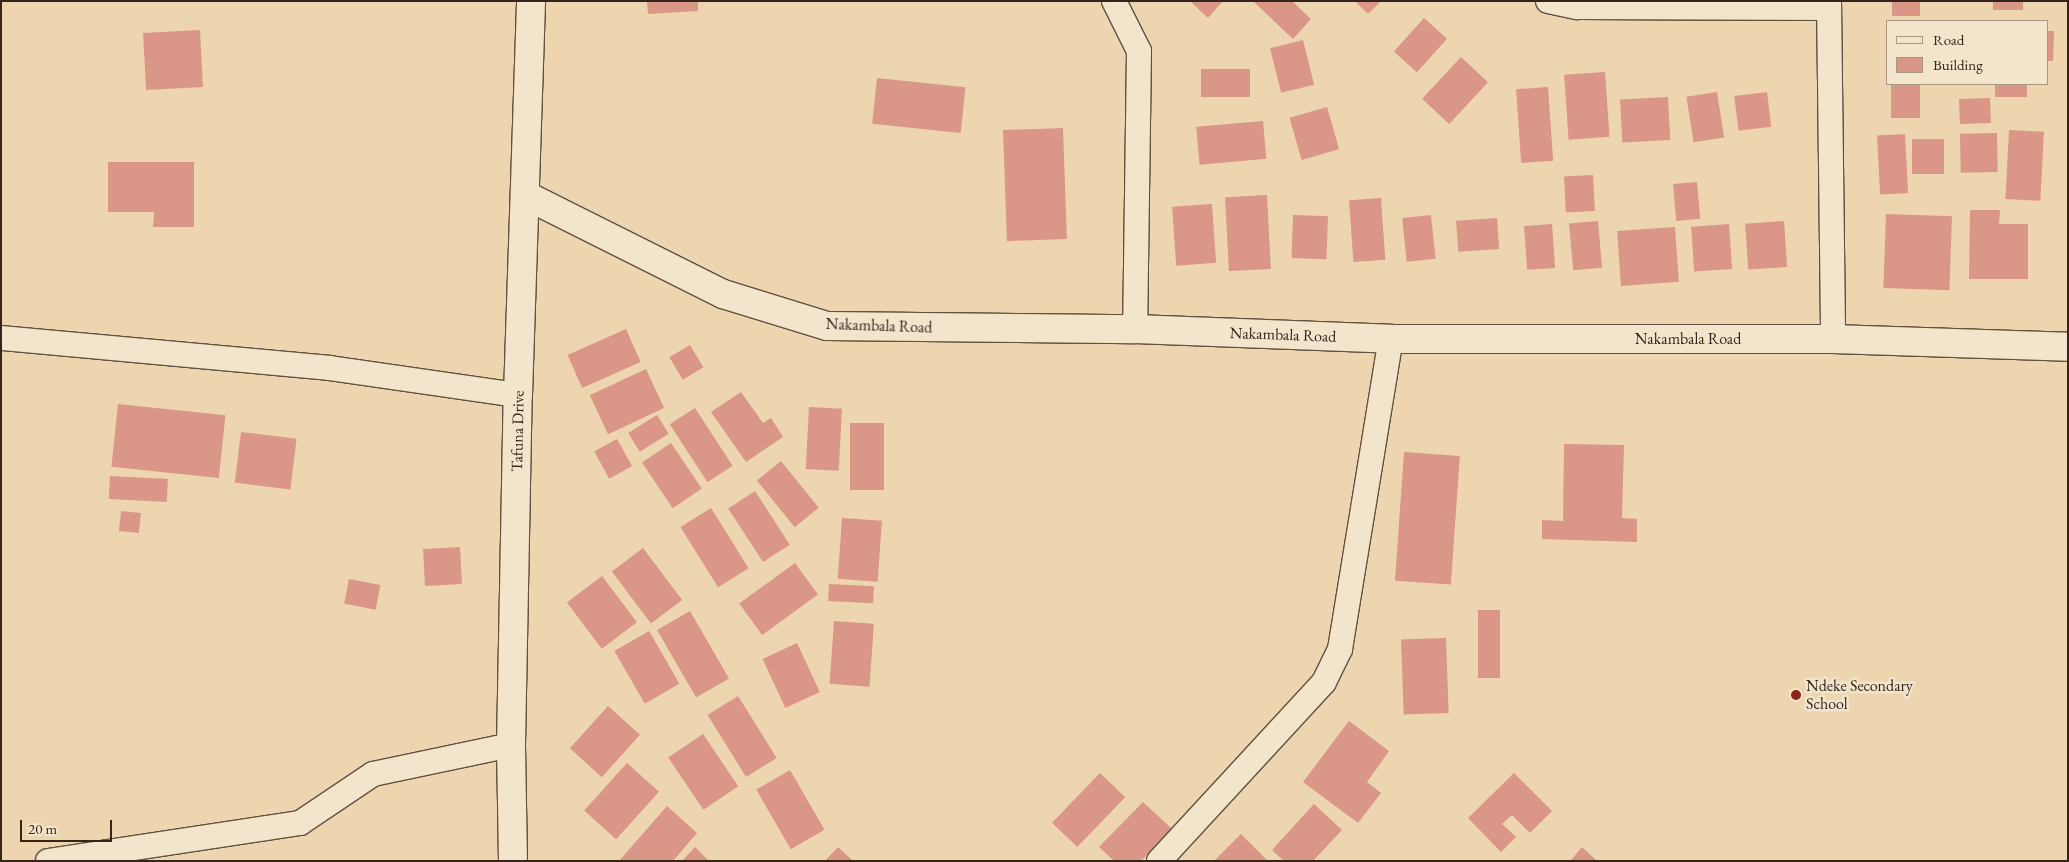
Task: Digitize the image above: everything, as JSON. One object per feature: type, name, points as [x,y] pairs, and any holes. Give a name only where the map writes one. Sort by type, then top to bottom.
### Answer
[{"type":"main road","name":"Tafuna Drive","points":[[513,861],[511,745],[518,395],[527,196],[531,1]]},
{"type":"main road","name":"Nakambala Road","points":[[527,196],[723,294],[827,326],[1135,329],[1391,339],[1833,339],[2068,348]]},
{"type":"street","points":[[1114,1],[1139,51],[1135,329]]},
{"type":"street","points":[[1548,1],[1577,7],[1829,4],[1833,339]]},
{"type":"street","points":[[1,338],[330,368],[518,395]]},
{"type":"street","points":[[1159,861],[1324,682],[1340,649],[1391,339]]},
{"type":"street","points":[[48,861],[300,823],[373,774],[511,745]]},
{"type":"building","points":[[647,1],[698,1],[698,11],[648,14]]},
{"type":"building","points":[[1190,1],[1223,1],[1208,18]]},
{"type":"building","points":[[1292,1],[1311,19],[1293,39],[1254,2]]},
{"type":"building","points":[[1355,1],[1381,1],[1368,14]]},
{"type":"building","points":[[1892,1],[1920,1],[1920,16],[1892,16]]},
{"type":"building","points":[[1993,1],[2023,1],[2023,10],[1993,10]]},
{"type":"building","points":[[1424,18],[1447,39],[1417,72],[1394,51]]},
{"type":"building","points":[[200,30],[203,87],[146,90],[143,33]]},
{"type":"building","points":[[2049,31],[2054,31],[2053,61],[2049,61]]},
{"type":"building","points":[[1303,40],[1314,85],[1281,93],[1270,48]]},
{"type":"building","points":[[1461,57],[1488,82],[1449,124],[1422,99]]},
{"type":"building","points":[[1201,69],[1250,69],[1250,97],[1201,97]]},
{"type":"building","points":[[1605,72],[1610,137],[1569,140],[1564,75]]},
{"type":"building","points":[[877,78],[966,87],[961,133],[872,124]]},
{"type":"building","points":[[1891,85],[1920,85],[1920,118],[1891,118]]},
{"type":"building","points":[[1995,85],[2027,85],[2027,97],[1995,97]]},
{"type":"building","points":[[1548,87],[1553,161],[1521,163],[1516,89]]},
{"type":"building","points":[[1717,92],[1724,137],[1694,142],[1686,97]]},
{"type":"building","points":[[1767,92],[1771,127],[1739,131],[1734,96]]},
{"type":"building","points":[[1668,97],[1670,140],[1622,142],[1620,100]]},
{"type":"building","points":[[1990,98],[1991,123],[1960,124],[1959,99]]},
{"type":"building","points":[[1327,107],[1339,149],[1302,160],[1290,118]]},
{"type":"building","points":[[1263,121],[1266,159],[1200,165],[1196,127]]},
{"type":"building","points":[[1063,128],[1067,239],[1007,241],[1003,130]]},
{"type":"building","points":[[2009,130],[2044,132],[2040,201],[2005,199]]},
{"type":"building","points":[[1997,133],[1998,172],[1961,173],[1960,134]]},
{"type":"building","points":[[1905,134],[1908,193],[1880,194],[1877,135]]},
{"type":"building","points":[[1912,139],[1944,139],[1944,174],[1912,174]]},
{"type":"building","points":[[108,162],[194,162],[194,227],[153,227],[154,212],[108,212]]},
{"type":"building","points":[[1593,175],[1595,211],[1566,212],[1564,177]]},
{"type":"building","points":[[1697,182],[1700,219],[1676,221],[1673,184]]},
{"type":"building","points":[[1267,195],[1271,269],[1229,271],[1225,197]]},
{"type":"building","points":[[1381,198],[1385,260],[1353,262],[1349,200]]},
{"type":"building","points":[[1212,204],[1216,263],[1176,266],[1172,207]]},
{"type":"building","points":[[1970,210],[2000,210],[1999,224],[2028,224],[2028,279],[1969,279]]},
{"type":"building","points":[[1886,214],[1952,216],[1949,290],[1883,288]]},
{"type":"building","points":[[1293,215],[1328,216],[1326,259],[1291,258]]},
{"type":"building","points":[[1431,215],[1436,259],[1407,262],[1402,218]]},
{"type":"building","points":[[1497,218],[1499,249],[1458,252],[1456,221]]},
{"type":"building","points":[[1598,221],[1602,268],[1573,270],[1569,224]]},
{"type":"building","points":[[1784,221],[1787,267],[1748,270],[1745,224]]},
{"type":"building","points":[[1552,224],[1555,268],[1527,270],[1524,226]]},
{"type":"building","points":[[1729,224],[1732,269],[1694,272],[1691,227]]},
{"type":"building","points":[[1675,227],[1679,282],[1621,286],[1617,231]]},
{"type":"building","points":[[626,329],[641,362],[582,388],[568,355]]},
{"type":"building","points":[[690,345],[703,367],[683,380],[669,357]]},
{"type":"building","points":[[646,369],[664,408],[608,434],[590,395]]},
{"type":"building","points":[[741,392],[763,423],[771,418],[783,437],[746,462],[711,412]]},
{"type":"building","points":[[118,404],[225,415],[219,478],[111,467]]},
{"type":"building","points":[[809,407],[842,409],[839,471],[806,469]]},
{"type":"building","points":[[695,408],[733,466],[707,482],[670,424]]},
{"type":"building","points":[[657,415],[669,434],[640,452],[628,433]]},
{"type":"building","points":[[850,423],[884,423],[884,490],[850,490]]},
{"type":"building","points":[[241,432],[297,439],[290,489],[235,483]]},
{"type":"building","points":[[617,439],[632,466],[609,479],[594,452]]},
{"type":"building","points":[[671,443],[702,489],[673,508],[642,463]]},
{"type":"building","points":[[1564,444],[1624,445],[1622,518],[1637,519],[1637,542],[1542,539],[1542,520],[1563,521]]},
{"type":"building","points":[[1404,452],[1460,456],[1451,585],[1395,581]]},
{"type":"building","points":[[781,461],[819,508],[795,527],[757,481]]},
{"type":"building","points":[[110,476],[168,479],[167,502],[109,499]]},
{"type":"building","points":[[755,491],[790,545],[763,562],[728,508]]},
{"type":"building","points":[[711,508],[749,568],[718,587],[680,527]]},
{"type":"building","points":[[121,511],[141,513],[139,533],[119,531]]},
{"type":"building","points":[[842,518],[882,521],[878,582],[838,579]]},
{"type":"building","points":[[460,547],[462,584],[425,586],[423,549]]},
{"type":"building","points":[[643,548],[682,600],[651,623],[612,571]]},
{"type":"building","points":[[795,563],[818,595],[762,635],[739,604]]},
{"type":"building","points":[[602,576],[637,622],[602,649],[567,602]]},
{"type":"building","points":[[349,579],[380,585],[376,610],[344,604]]},
{"type":"building","points":[[829,584],[874,586],[873,603],[828,601]]},
{"type":"building","points":[[1478,610],[1500,610],[1500,678],[1478,678]]},
{"type":"building","points":[[690,611],[729,679],[696,698],[657,630]]},
{"type":"building","points":[[834,621],[874,624],[870,687],[830,684]]},
{"type":"building","points":[[649,631],[680,684],[645,704],[614,651]]},
{"type":"building","points":[[1446,638],[1449,713],[1404,715],[1401,640]]},
{"type":"building","points":[[797,643],[820,692],[785,708],[763,659]]},
{"type":"building","points":[[738,696],[777,758],[746,777],[707,715]]},
{"type":"building","points":[[608,706],[640,735],[602,777],[570,748]]},
{"type":"building","points":[[1349,721],[1389,751],[1367,782],[1381,793],[1358,823],[1303,782]]},
{"type":"building","points":[[703,734],[738,786],[703,810],[668,757]]},
{"type":"building","points":[[627,763],[659,792],[616,839],[584,811]]},
{"type":"building","points":[[790,770],[824,830],[791,849],[756,790]]},
{"type":"building","points":[[1100,773],[1125,797],[1077,847],[1052,823]]},
{"type":"building","points":[[1514,773],[1552,811],[1530,833],[1512,815],[1502,824],[1516,837],[1501,852],[1468,818]]},
{"type":"building","points":[[1143,802],[1172,829],[1141,861],[1114,861],[1099,847]]},
{"type":"building","points":[[1314,804],[1342,830],[1313,861],[1284,861],[1272,850]]},
{"type":"building","points":[[667,806],[697,833],[673,861],[619,861]]},
{"type":"building","points":[[1241,834],[1268,861],[1214,861]]},
{"type":"building","points":[[695,847],[709,861],[682,861]]},
{"type":"building","points":[[838,847],[853,861],[825,861]]},
{"type":"building","points":[[1582,847],[1597,861],[1570,861]]},
{"type":"place","name":"Ndeke Secondary School","points":[[1796,695]]}]
